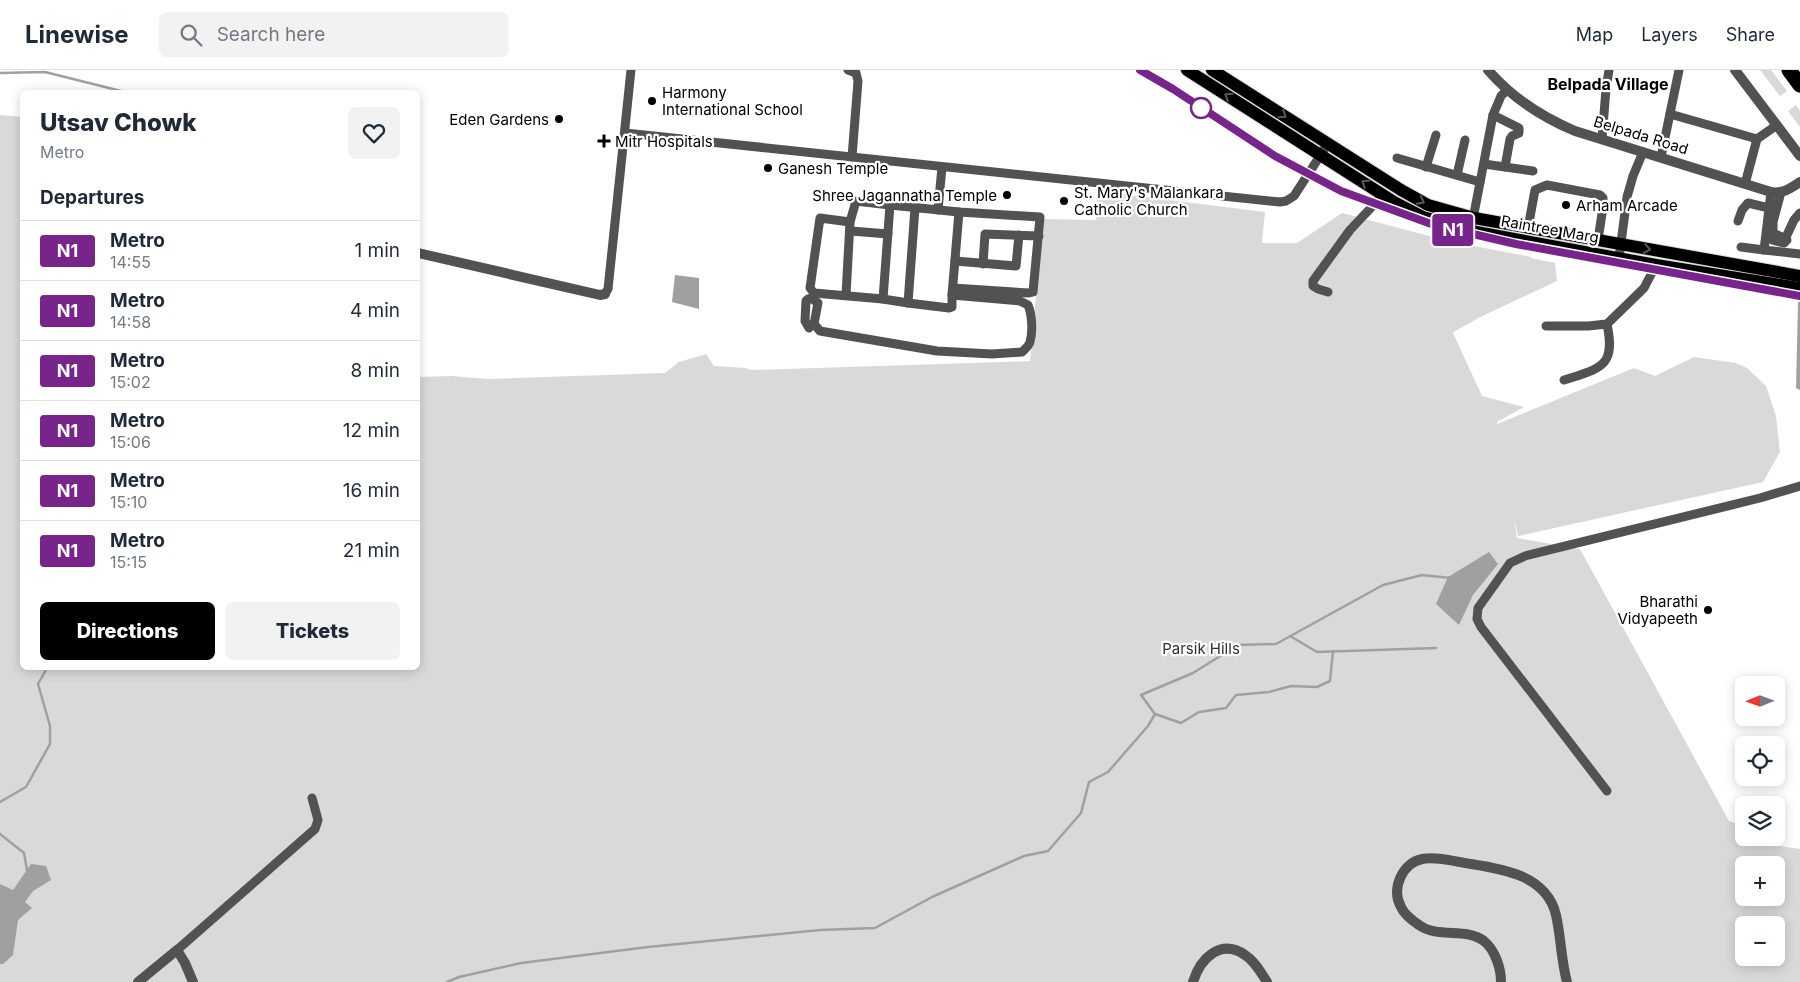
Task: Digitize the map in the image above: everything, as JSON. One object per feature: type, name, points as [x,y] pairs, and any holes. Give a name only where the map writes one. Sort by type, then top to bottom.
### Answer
[{"type":"highway","points":[[1789,70],[1800,85]]},
{"type":"main road","name":"Raintree Marg","points":[[1187,70],[1324,150],[1428,205],[1472,225],[1528,228],[1800,276]]},
{"type":"main road","name":"Raintree Marg","points":[[1212,70],[1324,150],[1383,195],[1423,217],[1472,225],[1656,265],[1800,288]]},
{"type":"street","points":[[420,253],[600,295],[605,294],[608,289],[631,70]]},
{"type":"street","points":[[848,70],[856,73],[858,81],[852,157]]},
{"type":"street","name":"Belpada Road","points":[[1488,70],[1507,90],[1522,102],[1557,123],[1643,152],[1776,192]]},
{"type":"street","points":[[1602,139],[1609,70]]},
{"type":"street","points":[[1661,157],[1679,70]]},
{"type":"street","points":[[1735,70],[1800,156]]},
{"type":"street","points":[[1472,225],[1493,115],[1501,96],[1507,90]]},
{"type":"street","points":[[1670,114],[1757,139]]},
{"type":"street","points":[[1493,115],[1519,128],[1519,132],[1510,139],[1505,167]]},
{"type":"street","points":[[1745,184],[1757,139],[1776,125]]},
{"type":"street","points":[[625,133],[1280,202],[1291,199],[1294,196],[1324,150]]},
{"type":"street","points":[[1426,167],[1436,135]]},
{"type":"street","points":[[1457,176],[1465,140]]},
{"type":"street","points":[[1619,258],[1627,197],[1643,152]]},
{"type":"street","points":[[1397,158],[1480,182]]},
{"type":"street","points":[[1484,164],[1533,171]]},
{"type":"street","points":[[938,210],[942,167]]},
{"type":"street","points":[[1764,250],[1769,208],[1776,192],[1800,182]]},
{"type":"street","points":[[1528,228],[1535,190],[1547,185],[1600,195],[1603,198],[1598,240]]},
{"type":"street","points":[[1776,192],[1773,233],[1782,237],[1786,236],[1794,220],[1800,215]]},
{"type":"street","points":[[1328,292],[1313,286],[1313,281],[1350,230],[1383,195]]},
{"type":"street","points":[[846,295],[851,226],[856,201],[959,212],[1040,217],[1033,292],[953,291]]},
{"type":"street","points":[[1738,221],[1742,210],[1748,203],[1769,208]]},
{"type":"street","points":[[883,299],[890,205]]},
{"type":"street","points":[[908,303],[915,208]]},
{"type":"street","points":[[888,234],[820,218],[810,288],[814,292],[952,307],[959,212]]},
{"type":"street","points":[[1772,240],[1786,243],[1800,215]]},
{"type":"street","points":[[983,264],[985,234],[1038,236]]},
{"type":"street","points":[[955,261],[1016,266],[1018,235]]},
{"type":"street","points":[[1741,247],[1800,254]]},
{"type":"street","points":[[1546,326],[1607,324],[1644,288],[1656,265]]},
{"type":"street","points":[[809,328],[805,324],[806,301],[811,298],[818,303],[814,324],[820,331],[937,351],[992,354],[1022,352],[1029,345],[1031,332],[1028,305],[1020,301],[953,291]]},
{"type":"street","points":[[1564,380],[1583,374],[1607,361],[1610,350],[1607,324]]},
{"type":"street","points":[[1607,791],[1481,627],[1477,619],[1478,608],[1488,592],[1510,563],[1525,556],[1760,498],[1800,486]]},
{"type":"street","points":[[138,982],[315,829],[318,820],[312,798]]},
{"type":"street","points":[[1501,982],[1496,958],[1492,950],[1483,941],[1472,935],[1433,932],[1420,926],[1401,908],[1397,898],[1397,888],[1400,877],[1409,864],[1429,858],[1513,872],[1531,881],[1544,892],[1554,906],[1567,982]]},
{"type":"street","points":[[1193,982],[1201,962],[1223,949],[1238,951],[1246,955],[1268,982]]},
{"type":"street","points":[[177,950],[193,982]]},
{"type":"green space","points":[[1760,70],[1771,70],[1787,91],[1780,96]]},
{"type":"green space","points":[[1796,105],[1800,111],[1800,127],[1788,111]]},
{"type":"green space","name":"Parsik Hills","points":[[0,115],[20,117],[20,670],[420,670],[420,377],[452,376],[488,379],[665,373],[679,362],[706,354],[714,366],[751,370],[1030,361],[1043,219],[1096,220],[1097,191],[1265,212],[1262,243],[1297,243],[1342,213],[1448,241],[1555,263],[1557,281],[1478,318],[1453,333],[1482,396],[1524,407],[1497,422],[1497,424],[1634,368],[1655,376],[1694,357],[1736,363],[1747,368],[1766,386],[1776,416],[1780,452],[1763,482],[1518,536],[1514,519],[1517,538],[1580,549],[1729,821],[1735,823],[1735,846],[1779,846],[1800,849],[1800,982],[0,982]]},
{"type":"shaded area","points":[[675,275],[699,278],[699,309],[672,302]]},
{"type":"shaded area","points":[[1798,302],[1800,302],[1800,390],[1796,388]]},
{"type":"shaded area","points":[[1489,552],[1498,564],[1473,595],[1459,625],[1436,604],[1448,577]]},
{"type":"shaded area","points":[[31,864],[46,866],[51,880],[33,891],[25,902],[32,908],[18,920],[13,955],[3,964],[0,964],[0,884],[13,890]]},
{"type":"waterway","points":[[0,73],[45,72],[117,90]]},
{"type":"waterway","points":[[447,982],[459,977],[521,963],[648,947],[820,930],[875,928],[932,897],[1024,856],[1048,851],[1081,813],[1089,782],[1108,772],[1148,726],[1155,714],[1141,695],[1193,673],[1238,645],[1276,644],[1383,585],[1422,575],[1451,578]]},
{"type":"waterway","points":[[1290,636],[1317,652],[1436,648]]},
{"type":"waterway","points":[[1155,714],[1181,723],[1199,712],[1226,708],[1236,695],[1269,692],[1291,686],[1317,687],[1330,681],[1333,651]]},
{"type":"waterway","points":[[0,802],[26,787],[50,744],[50,726],[38,684],[46,670]]},
{"type":"waterway","points":[[0,834],[24,853],[27,870]]},
{"type":"railway","points":[[1140,70],[1173,89],[1275,156],[1341,191],[1434,225],[1516,244],[1800,296]]},
{"type":"metro line","name":"N1","points":[[1140,70],[1173,89],[1275,156],[1341,191],[1434,225],[1516,244],[1800,296]]},
{"type":"place","name":"Harmony International School","points":[[652,101]]},
{"type":"place","name":"Eden Gardens","points":[[559,119]]},
{"type":"place","name":"Mitr Hospitals","points":[[604,141]]},
{"type":"place","name":"Ganesh Temple","points":[[768,168]]},
{"type":"place","name":"Shree Jagannatha Temple","points":[[1007,195]]},
{"type":"place","name":"St. Mary's Malankara Catholic Church","points":[[1064,201]]},
{"type":"place","name":"Arham Arcade","points":[[1566,205]]},
{"type":"place","name":"Bharathi Vidyapeeth","points":[[1708,610]]},
{"type":"district","name":"Belpada Village","points":[[1608,84]]}]
